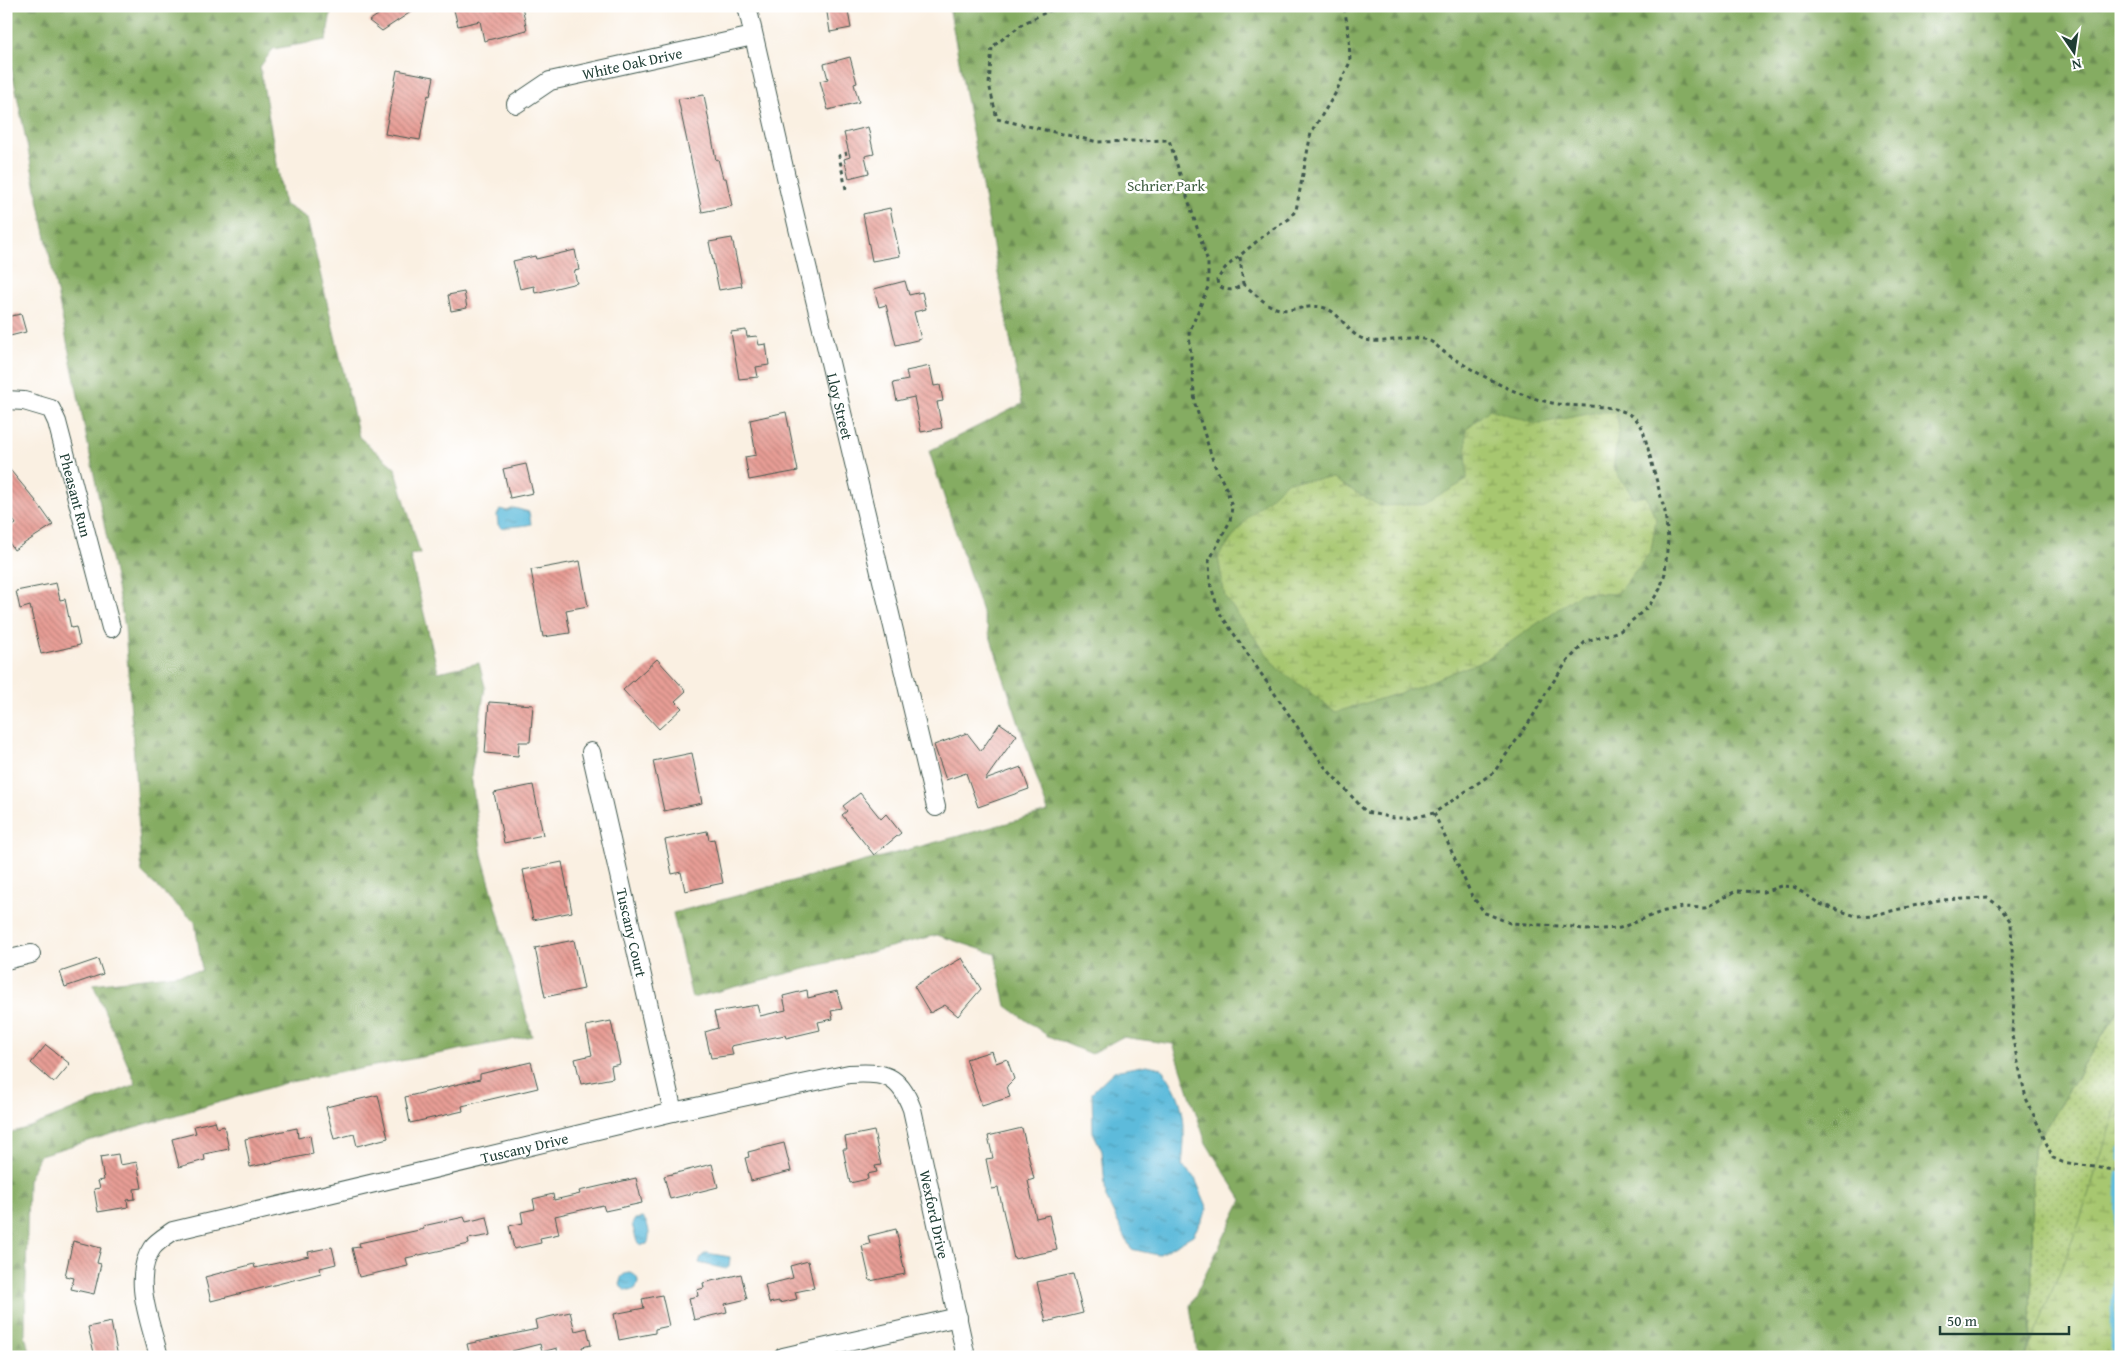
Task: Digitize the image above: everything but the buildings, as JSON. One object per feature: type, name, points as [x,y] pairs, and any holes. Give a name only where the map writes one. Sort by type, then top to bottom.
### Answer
[{"type":"street","name":"Lloy Street","points":[[747,6],[752,36],[936,807]]},
{"type":"street","name":"White Oak Drive","points":[[516,104],[550,81],[752,36]]},
{"type":"street","name":"Pheasant Run","points":[[6,400],[24,401],[51,409],[57,422],[110,628]]},
{"type":"street","name":"Tuscany Court","points":[[591,752],[673,1112]]},
{"type":"street","points":[[6,960],[31,954]]},
{"type":"street","name":"Tuscany Drive","points":[[159,1357],[143,1290],[142,1266],[153,1246],[173,1231],[673,1112],[849,1074],[873,1072],[892,1079]]},
{"type":"street","name":"Wexford Drive","points":[[892,1079],[905,1091],[912,1110],[966,1357]]},
{"type":"street","points":[[783,1357],[958,1317]]},
{"type":"path","points":[[1058,6],[1024,23],[992,47],[989,84],[997,119],[1098,142],[1169,140],[1208,262],[1208,284],[1204,300],[1189,333],[1195,404],[1214,464],[1227,490],[1232,508],[1230,521],[1209,561],[1210,583],[1219,612],[1324,766],[1366,812],[1393,818],[1412,818],[1434,813],[1494,772],[1532,718],[1547,691],[1574,653],[1586,641],[1620,631],[1634,622],[1649,606],[1660,589],[1665,573],[1668,539],[1664,512],[1643,430],[1639,420],[1624,411],[1599,407],[1559,405],[1502,386],[1481,376],[1431,342],[1410,337],[1383,342],[1360,338],[1334,313],[1324,307],[1278,309],[1262,300],[1243,284],[1240,257]]},
{"type":"path","points":[[1243,284],[1229,290],[1223,289],[1218,283],[1219,275],[1268,232],[1289,218],[1296,210],[1311,133],[1335,94],[1350,62],[1349,36],[1344,6]]},
{"type":"path","points":[[846,188],[839,156],[847,153]]},
{"type":"path","points":[[1208,284],[1218,283]]},
{"type":"path","points":[[1434,813],[1472,896],[1485,913],[1510,922],[1573,927],[1587,930],[1620,928],[1661,912],[1683,907],[1705,908],[1736,891],[1762,892],[1781,886],[1794,887],[1820,904],[1856,916],[1874,915],[1939,900],[1988,898],[1999,906],[2011,922],[2014,997],[2012,1036],[2026,1098],[2053,1158],[2062,1162],[2121,1171]]},
{"type":"green space","points":[[6,6],[332,6],[326,40],[273,49],[260,67],[284,204],[307,218],[359,437],[395,468],[420,553],[410,555],[438,672],[479,663],[485,687],[471,775],[482,855],[532,1036],[285,1083],[40,1155],[28,1180],[25,1334],[30,1357],[6,1357],[6,1134],[30,1127],[136,1084],[93,984],[202,971],[195,922],[142,873],[125,627],[10,61],[6,61]]},
{"type":"green space","name":"Schrier Park","points":[[949,6],[2121,6],[2121,1006],[2033,1148],[2031,1343],[2025,1357],[1198,1357],[1190,1306],[1242,1200],[1206,1143],[1173,1044],[1122,1037],[1091,1054],[1048,1036],[1006,1006],[995,954],[937,935],[692,998],[673,913],[1048,812],[929,451],[1022,404]]},
{"type":"green space","points":[[1490,409],[1536,424],[1598,412],[1616,412],[1619,428],[1613,468],[1634,498],[1646,496],[1656,519],[1651,551],[1617,594],[1581,593],[1485,660],[1400,693],[1336,712],[1277,668],[1225,597],[1218,557],[1248,517],[1288,481],[1333,479],[1380,506],[1425,504],[1467,480],[1466,429]]},
{"type":"green space","points":[[2121,1006],[2121,1357],[2031,1357],[2033,1148]]},
{"type":"green space","points":[[2121,1093],[2121,1357],[2026,1357],[2079,1223]]},
{"type":"water","points":[[514,508],[529,512],[531,524],[502,529],[498,525],[497,515],[500,509],[507,511]]},
{"type":"water","points":[[1147,1065],[1161,1068],[1176,1091],[1183,1114],[1184,1126],[1182,1166],[1194,1176],[1208,1209],[1193,1235],[1158,1255],[1131,1249],[1106,1198],[1102,1151],[1093,1132],[1092,1092],[1114,1071]]},
{"type":"water","points":[[643,1218],[648,1227],[649,1238],[647,1244],[641,1245],[637,1242],[632,1224],[635,1219]]},
{"type":"water","points":[[706,1253],[730,1257],[729,1267],[726,1269],[699,1263],[701,1257]]},
{"type":"water","points":[[625,1273],[633,1273],[638,1278],[636,1289],[625,1291],[620,1286],[620,1278]]},
{"type":"waterway","points":[[2120,1160],[2121,1150]]},
{"type":"waterway","points":[[2112,1357],[2119,1174]]}]
